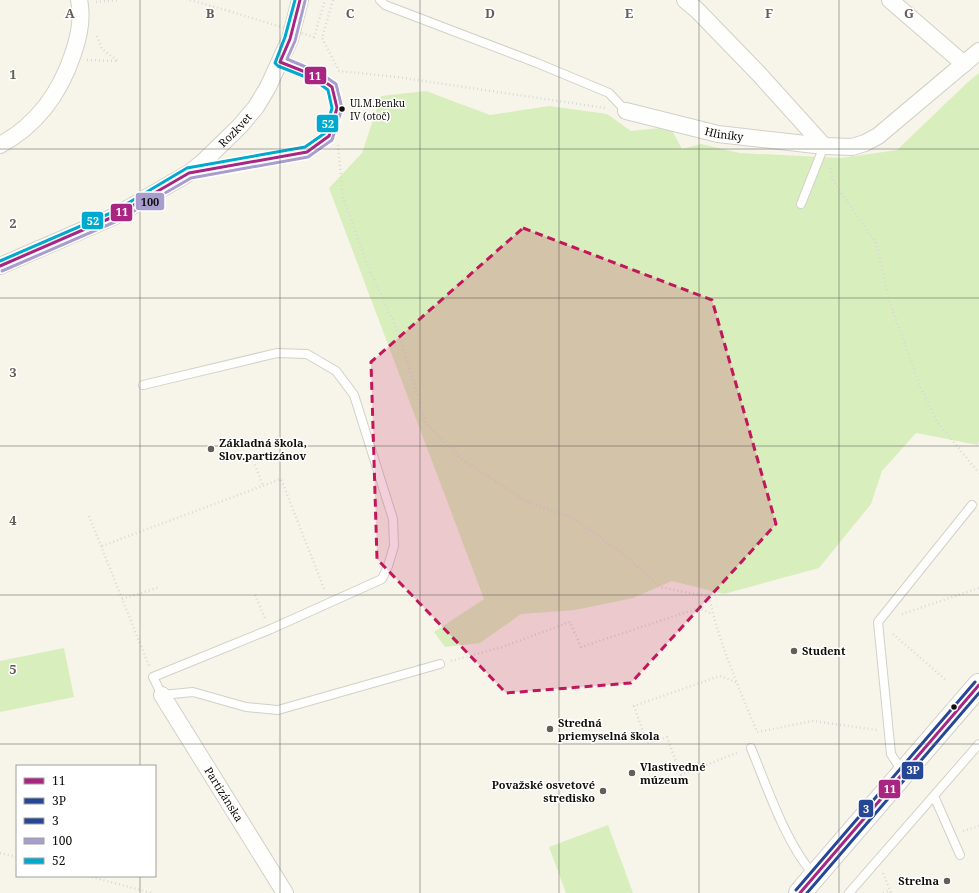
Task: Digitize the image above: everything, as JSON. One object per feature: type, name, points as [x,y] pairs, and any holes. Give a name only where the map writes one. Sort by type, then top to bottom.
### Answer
[{"type":"main road","points":[[800,893],[904,774],[979,685]]},
{"type":"street","name":"Rozkvet","points":[[0,266],[115,216],[189,173],[203,162],[256,107],[268,87],[282,58],[294,26],[300,0]]},
{"type":"street","points":[[685,0],[697,10],[754,69],[824,146]]},
{"type":"street","points":[[890,0],[964,64]]},
{"type":"street","points":[[0,144],[14,137],[38,116],[56,93],[68,71],[75,49],[80,28],[80,3]]},
{"type":"street","name":"Hliníky","points":[[626,111],[718,134],[824,146],[852,147],[865,143],[878,136],[979,51]]},
{"type":"street","name":"Partizánska","points":[[162,695],[285,893]]},
{"type":"lane","points":[[380,0],[385,5],[536,63],[609,93],[626,111]]},
{"type":"lane","points":[[189,173],[307,152],[329,136],[338,108],[332,87],[318,77],[282,58]]},
{"type":"lane","points":[[801,204],[824,146]]},
{"type":"lane","points":[[143,385],[277,353],[307,354],[336,371],[354,395],[393,519],[394,546],[382,579],[270,629],[153,676],[162,695],[194,692],[246,707],[278,710],[440,664]]},
{"type":"lane","points":[[904,774],[891,754],[878,622],[972,505]]},
{"type":"lane","points":[[849,893],[979,744]]},
{"type":"lane","points":[[750,748],[785,828],[804,864],[815,876]]},
{"type":"lane","points":[[934,796],[960,855]]},
{"type":"path","points":[[80,3],[119,0]]},
{"type":"path","points":[[190,0],[314,36],[325,0]]},
{"type":"path","points":[[333,0],[322,38],[339,71],[397,76],[626,111]]},
{"type":"path","points":[[81,60],[118,61],[102,49],[95,30]]},
{"type":"path","points":[[338,143],[337,150],[342,197],[367,264],[399,334],[426,424],[464,461],[526,501],[573,518],[622,554],[660,587],[709,597],[712,614],[736,682],[757,732],[813,721],[880,730],[891,754]]},
{"type":"path","points":[[824,146],[833,181],[876,243],[890,303],[920,386],[938,423],[979,473]]},
{"type":"path","points":[[252,457],[263,486]]},
{"type":"path","points":[[102,546],[281,479],[330,603]]},
{"type":"path","points":[[89,516],[153,676]]},
{"type":"path","points":[[122,599],[160,587]]},
{"type":"path","points":[[878,622],[979,588]]},
{"type":"path","points":[[255,595],[270,629]]},
{"type":"path","points":[[440,664],[502,647],[570,622],[581,647],[699,608],[712,614]]},
{"type":"path","points":[[878,622],[947,681]]},
{"type":"path","points":[[736,682],[720,676],[634,706],[647,743],[667,737],[681,774],[750,748]]},
{"type":"path","points":[[0,853],[16,857]]},
{"type":"path","points":[[878,860],[890,892],[883,893]]},
{"type":"path","points":[[92,877],[152,893]]},
{"type":"highlighted area","points":[[523,228],[712,300],[776,524],[631,683],[506,693],[377,559],[371,362]]},
{"type":"green space","points":[[979,73],[978,445],[916,433],[882,471],[871,504],[819,568],[724,594],[672,581],[633,598],[575,610],[521,614],[480,643],[445,647],[434,632],[484,599],[329,188],[362,153],[381,96],[426,91],[490,115],[549,106],[607,114],[631,131],[670,127],[682,149],[701,144],[740,153],[841,158],[897,150]]},
{"type":"green space","points":[[64,648],[74,697],[0,712],[0,661]]},
{"type":"green space","points":[[608,825],[633,893],[566,893],[549,847]]},
{"type":"transit line","name":"52","points":[[0,261],[113,212],[187,168],[305,147],[325,133],[332,108],[328,90],[316,81],[278,66],[275,63],[285,37],[295,0]]},
{"type":"transit line","name":"11","points":[[0,266],[115,216],[189,173],[307,152],[329,136],[337,108],[332,87],[318,77],[280,62],[290,39],[300,0]]},
{"type":"transit line","name":"100","points":[[2,271],[117,221],[191,178],[308,157],[332,140],[342,108],[336,84],[320,73],[287,59],[295,41],[305,1]]},
{"type":"transit line","name":"3","points":[[796,890],[975,682]]},
{"type":"transit line","name":"11","points":[[800,893],[979,685]]},
{"type":"transit line","name":"3P","points":[[807,893],[979,693]]},
{"type":"place","name":"Ul.M.Benku IV (otoč)","points":[[342,109]]},
{"type":"place","name":"Základná škola, Slov.partizánov","points":[[211,449]]},
{"type":"place","name":"Student","points":[[794,651]]},
{"type":"place","name":"Stredná priemyselná škola","points":[[550,729]]},
{"type":"place","name":"Vlastivedné múzeum","points":[[632,773]]},
{"type":"place","name":"Považské osvetové stredisko","points":[[603,791]]},
{"type":"place","name":"Strelna","points":[[947,881]]}]
